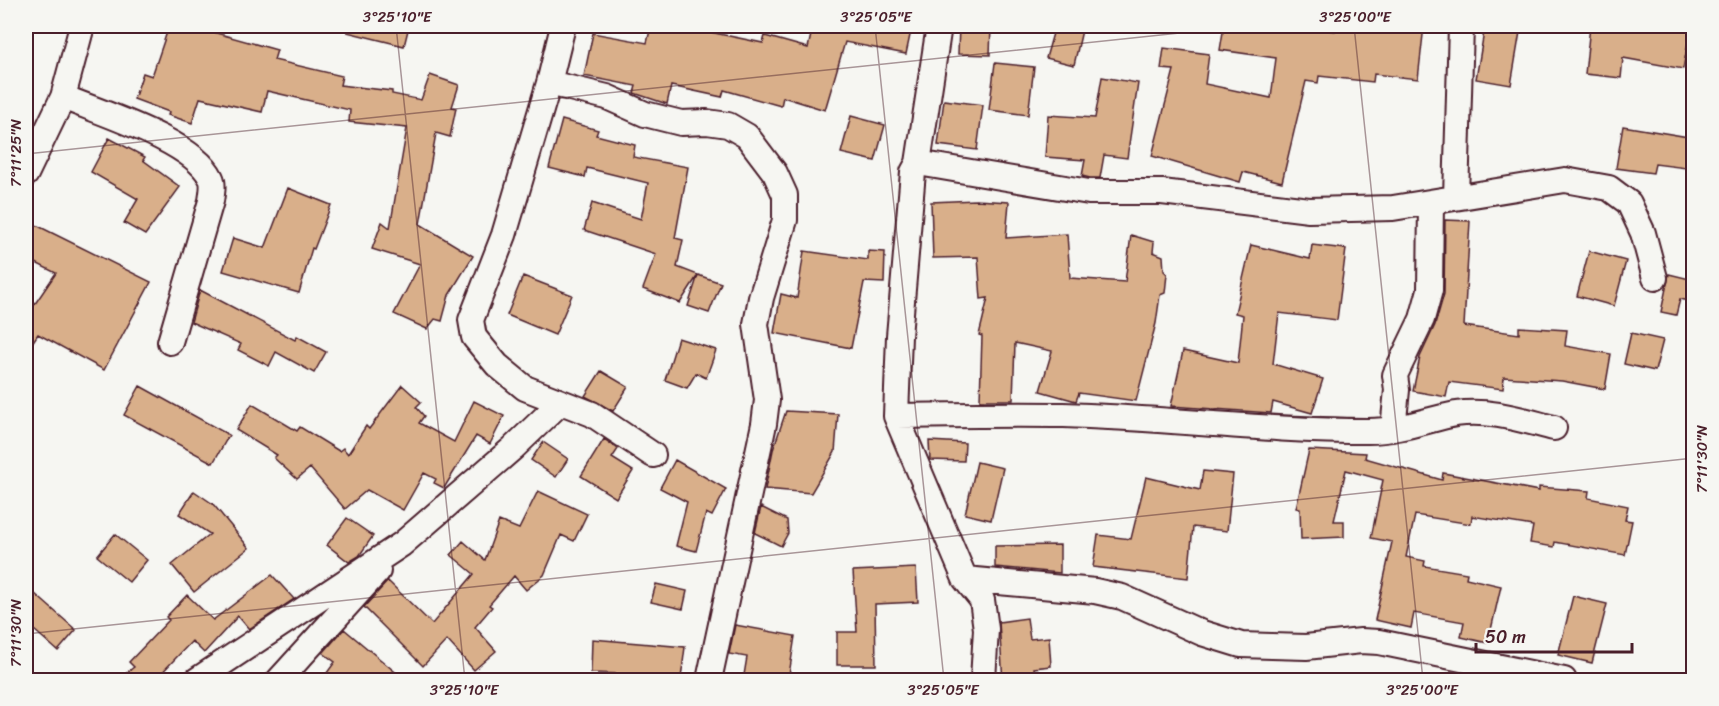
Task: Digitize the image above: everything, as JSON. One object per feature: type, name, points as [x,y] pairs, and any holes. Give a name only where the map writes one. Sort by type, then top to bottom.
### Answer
[{"type":"street","points":[[26,174],[63,97],[82,26]]},
{"type":"street","points":[[563,26],[549,83],[504,235],[471,320],[474,337],[497,365],[525,388],[592,414],[652,455]]},
{"type":"street","points":[[939,26],[918,163],[913,172],[899,336],[896,416],[965,579],[982,600],[986,629],[983,681]]},
{"type":"street","points":[[1456,197],[1461,26]]},
{"type":"street","points":[[549,83],[607,97],[645,114],[681,123],[707,122],[728,125],[747,136],[775,173],[785,195],[785,220],[761,298],[756,324],[767,400],[764,424],[709,681]]},
{"type":"street","points":[[63,97],[181,147],[200,162],[212,180],[211,201],[170,342]]},
{"type":"street","points":[[918,163],[1089,192],[1162,192],[1309,210],[1393,208],[1565,180],[1609,188],[1629,203],[1643,233],[1655,278]]},
{"type":"street","points":[[1394,429],[1397,390],[1395,375],[1422,319],[1430,290],[1431,202]]},
{"type":"street","points":[[197,681],[402,544],[513,448],[560,403]]},
{"type":"street","points":[[896,416],[1064,415],[1170,420],[1255,429],[1371,431],[1412,427],[1456,414],[1489,412],[1554,428]]},
{"type":"street","points":[[279,681],[402,544]]},
{"type":"street","points":[[965,579],[1095,591],[1122,597],[1202,633],[1241,645],[1306,647],[1360,641],[1379,642],[1564,681]]},
{"type":"building","points":[[169,26],[211,26],[209,31],[277,50],[274,60],[342,76],[340,85],[392,91],[392,94],[421,100],[430,75],[459,85],[452,107],[456,108],[450,137],[436,133],[420,224],[473,256],[449,295],[442,321],[435,319],[427,329],[394,314],[420,264],[372,249],[382,222],[390,228],[407,128],[349,122],[350,110],[267,91],[262,112],[200,98],[192,123],[168,115],[169,112],[134,99],[143,73],[152,76]]},
{"type":"building","points":[[348,26],[409,26],[404,46],[347,32]]},
{"type":"building","points":[[651,26],[681,26],[763,43],[765,36],[808,48],[813,26],[912,26],[906,54],[845,42],[825,110],[783,97],[781,106],[724,90],[722,97],[671,86],[667,104],[634,93],[636,86],[584,76],[593,33],[647,43]]},
{"type":"building","points":[[959,26],[991,26],[990,55],[958,54]]},
{"type":"building","points":[[1055,26],[1083,26],[1074,65],[1046,58]]},
{"type":"building","points":[[1224,26],[1289,26],[1335,31],[1335,26],[1387,28],[1387,26],[1424,26],[1418,79],[1374,74],[1373,82],[1319,76],[1318,83],[1306,81],[1282,182],[1243,172],[1240,182],[1152,156],[1174,70],[1161,69],[1164,48],[1209,54],[1205,84],[1271,98],[1276,58],[1220,50]]},
{"type":"building","points":[[1485,26],[1521,26],[1511,85],[1476,79]]},
{"type":"building","points":[[1590,26],[1691,26],[1683,69],[1623,58],[1621,78],[1585,74]]},
{"type":"building","points":[[995,63],[1034,67],[1028,115],[989,110]]},
{"type":"building","points":[[1102,77],[1138,83],[1127,158],[1104,155],[1100,178],[1090,178],[1082,176],[1085,160],[1045,157],[1048,115],[1095,118]]},
{"type":"building","points":[[944,100],[983,105],[977,150],[938,145]]},
{"type":"building","points":[[851,116],[885,125],[875,161],[841,153]]},
{"type":"building","points":[[562,120],[598,130],[596,135],[635,145],[633,157],[688,167],[675,238],[683,240],[677,267],[698,275],[680,303],[643,289],[656,254],[584,230],[592,203],[641,219],[648,183],[587,168],[585,177],[549,168]]},
{"type":"building","points":[[1623,126],[1694,138],[1694,169],[1655,164],[1653,173],[1616,168]]},
{"type":"building","points":[[109,138],[145,157],[143,160],[180,187],[145,235],[124,223],[138,199],[91,172]]},
{"type":"building","points":[[288,188],[331,205],[314,249],[312,248],[299,293],[223,271],[233,238],[265,248]]},
{"type":"building","points":[[976,200],[1009,202],[1006,238],[1067,234],[1070,278],[1125,282],[1131,235],[1154,242],[1153,252],[1163,256],[1164,271],[1167,274],[1165,293],[1160,295],[1156,323],[1136,401],[1079,393],[1076,401],[1040,391],[1052,351],[1015,343],[1013,400],[980,400],[982,336],[979,335],[988,298],[981,299],[978,257],[933,258],[931,202]]},
{"type":"building","points":[[26,220],[151,282],[104,370],[38,334],[26,352],[26,317],[56,273],[26,258]]},
{"type":"building","points":[[1445,220],[1470,221],[1464,326],[1519,334],[1519,327],[1567,330],[1565,346],[1611,354],[1605,389],[1562,381],[1504,377],[1503,389],[1449,382],[1446,397],[1413,391],[1420,357],[1435,325],[1444,294]]},
{"type":"building","points":[[1251,245],[1310,259],[1312,245],[1346,249],[1337,320],[1279,313],[1273,364],[1323,379],[1312,413],[1273,402],[1271,413],[1171,406],[1183,351],[1238,363],[1243,315],[1235,313]]},
{"type":"building","points":[[804,251],[868,260],[868,251],[885,252],[884,283],[864,282],[851,348],[774,333],[781,294],[797,298]]},
{"type":"building","points":[[1589,251],[1626,261],[1614,306],[1577,296]]},
{"type":"building","points":[[1669,274],[1694,280],[1694,302],[1680,299],[1676,315],[1661,312]]},
{"type":"building","points":[[698,275],[721,283],[709,313],[688,306]]},
{"type":"building","points":[[523,276],[572,295],[555,335],[507,315]]},
{"type":"building","points":[[200,290],[295,340],[297,336],[326,352],[314,373],[276,352],[269,366],[238,350],[241,344],[191,322]]},
{"type":"building","points":[[1631,333],[1663,340],[1655,371],[1624,364]]},
{"type":"building","points":[[678,338],[716,350],[706,378],[696,373],[687,388],[665,380]]},
{"type":"building","points":[[601,371],[628,387],[613,411],[585,396]]},
{"type":"building","points":[[402,385],[421,402],[416,407],[424,416],[419,423],[454,442],[474,401],[504,416],[490,444],[476,436],[444,488],[434,483],[436,479],[424,473],[403,510],[367,490],[345,509],[310,468],[297,479],[274,458],[277,455],[236,430],[252,404],[297,431],[300,427],[339,451],[343,448],[348,454],[366,426],[369,429]]},
{"type":"building","points":[[140,386],[229,435],[213,463],[124,415]]},
{"type":"building","points":[[786,411],[838,414],[835,452],[811,493],[765,489],[773,450]]},
{"type":"building","points":[[604,439],[618,449],[612,458],[633,471],[616,498],[581,476]]},
{"type":"building","points":[[929,441],[965,443],[964,461],[930,460]]},
{"type":"building","points":[[543,442],[568,459],[556,477],[531,460]]},
{"type":"building","points":[[1309,450],[1366,453],[1365,458],[1442,480],[1443,473],[1539,491],[1539,487],[1589,491],[1588,498],[1628,506],[1625,520],[1632,521],[1625,555],[1555,542],[1554,547],[1530,543],[1533,526],[1472,516],[1471,524],[1415,515],[1406,557],[1425,561],[1424,566],[1467,573],[1466,578],[1501,586],[1488,643],[1461,637],[1464,622],[1414,613],[1411,628],[1375,620],[1392,542],[1371,538],[1383,480],[1346,470],[1334,521],[1344,521],[1344,537],[1301,539],[1300,509],[1296,508]]},
{"type":"building","points":[[675,460],[726,489],[712,516],[706,513],[696,551],[676,546],[687,502],[660,488]]},
{"type":"building","points":[[977,462],[1003,468],[991,520],[965,514]]},
{"type":"building","points":[[1203,471],[1233,474],[1227,531],[1193,527],[1188,578],[1093,567],[1098,535],[1131,539],[1146,477],[1200,490]]},
{"type":"building","points":[[194,491],[213,504],[249,548],[194,592],[172,565],[210,534],[179,514]]},
{"type":"building","points":[[538,491],[587,514],[574,541],[561,535],[544,575],[526,590],[514,576],[489,605],[492,607],[475,627],[496,651],[474,670],[447,640],[423,666],[364,607],[388,581],[432,624],[474,574],[451,555],[463,541],[485,560],[499,521],[519,529]]},
{"type":"building","points":[[761,507],[787,520],[788,533],[781,546],[755,533]]},
{"type":"building","points":[[347,518],[373,536],[359,556],[349,562],[327,545]]},
{"type":"building","points":[[115,534],[147,560],[129,582],[97,556]]},
{"type":"building","points":[[1060,545],[1060,573],[995,567],[995,546]]},
{"type":"building","points":[[916,568],[918,602],[875,604],[876,665],[837,665],[837,632],[857,632],[853,571]]},
{"type":"building","points":[[272,575],[294,599],[249,629],[238,616],[204,653],[192,641],[154,681],[116,681],[134,667],[129,662],[169,620],[166,617],[187,595],[213,620]]},
{"type":"building","points":[[656,584],[687,591],[683,609],[651,602]]},
{"type":"building","points":[[26,586],[76,630],[58,651],[26,623]]},
{"type":"building","points":[[1573,596],[1607,604],[1592,663],[1558,655]]},
{"type":"building","points":[[1027,618],[1030,639],[1049,637],[1051,666],[1034,668],[1036,681],[1003,681],[999,622]]},
{"type":"building","points":[[735,625],[795,636],[788,681],[743,681],[747,657],[729,654]]},
{"type":"building","points":[[344,629],[406,681],[321,681],[335,662],[323,653]]},
{"type":"building","points":[[592,639],[685,647],[681,678],[674,681],[623,681],[624,674],[591,673]]}]
